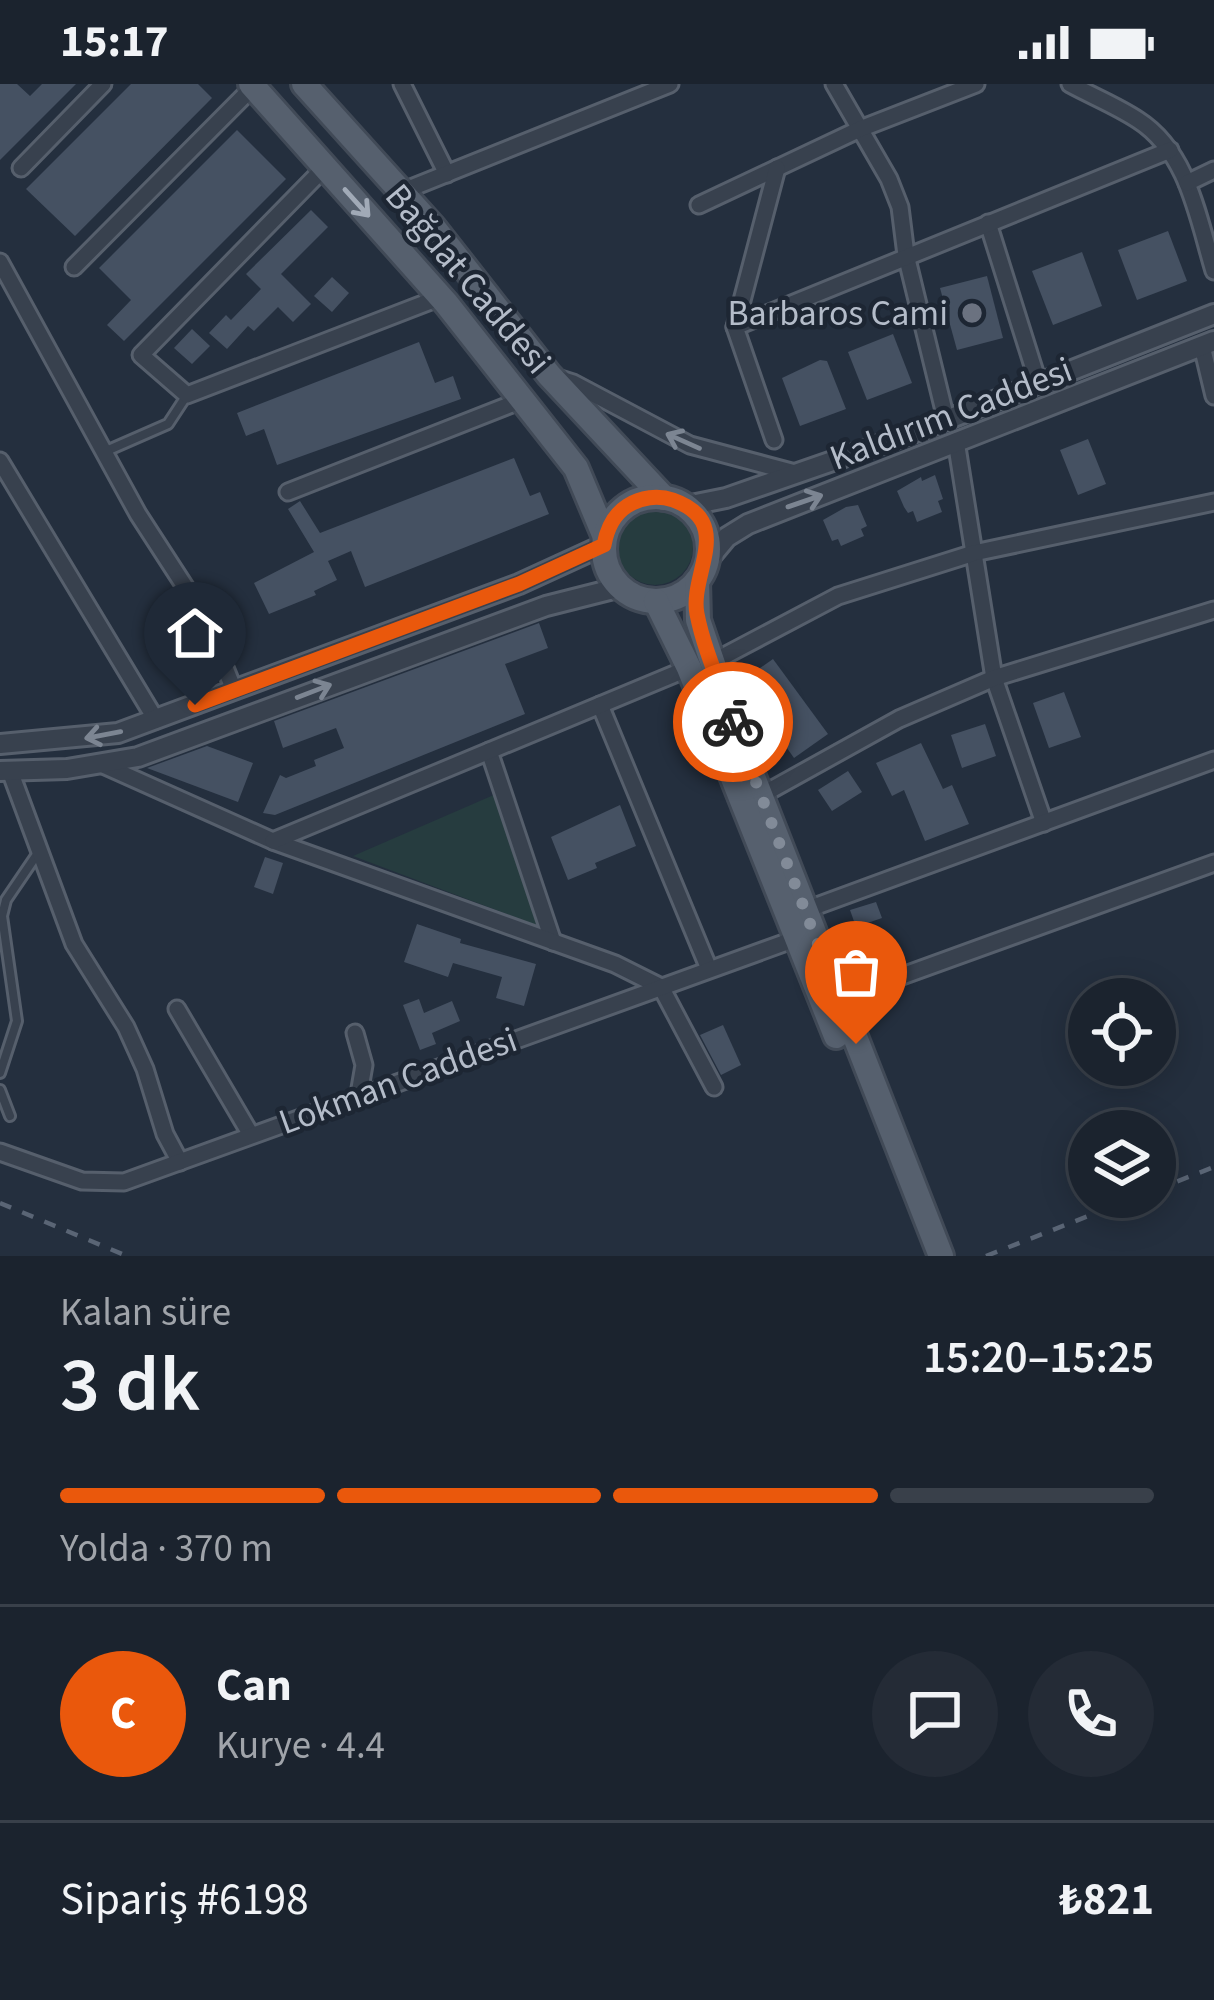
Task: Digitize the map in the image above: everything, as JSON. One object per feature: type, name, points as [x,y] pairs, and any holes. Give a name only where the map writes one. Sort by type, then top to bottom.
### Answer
[{"type":"main road","name":"Bağdat Caddesi","points":[[304,84],[401,192],[549,375],[675,502]]},
{"type":"main road","name":"Bağdat Caddesi","points":[[252,86],[441,297],[576,468],[605,541]]},
{"type":"main road","points":[[702,571],[679,596],[656,601],[633,596],[608,568],[605,541],[615,516],[648,497],[675,502],[704,530],[700,665],[795,939],[926,1256]]},
{"type":"main road","points":[[656,601],[700,665],[760,796],[941,1256]]},
{"type":"street","points":[[21,167],[103,84]]},
{"type":"street","points":[[401,84],[447,174]]},
{"type":"street","points":[[401,192],[670,84]]},
{"type":"street","points":[[834,84],[895,193],[946,419]]},
{"type":"street","points":[[699,205],[860,129],[976,84]]},
{"type":"street","points":[[1070,84],[1139,120],[1170,150],[1187,183],[1214,271]]},
{"type":"street","points":[[74,267],[252,86]]},
{"type":"street","points":[[735,327],[1170,150]]},
{"type":"street","points":[[325,167],[141,355],[187,395],[441,297]]},
{"type":"street","points":[[774,440],[735,327],[776,169]]},
{"type":"street","points":[[1187,183],[1214,170]]},
{"type":"street","points":[[988,223],[1038,382]]},
{"type":"street","points":[[0,262],[103,452],[204,616],[234,689]]},
{"type":"street","name":"Kaldırım Caddesi","points":[[675,502],[726,498],[946,419],[1214,314]]},
{"type":"street","points":[[1208,343],[1214,396]]},
{"type":"street","name":"Kaldırım Caddesi","points":[[702,571],[728,537],[748,524],[1208,343]]},
{"type":"street","points":[[549,375],[573,382],[690,445],[795,472]]},
{"type":"street","points":[[288,492],[522,400]]},
{"type":"street","points":[[956,441],[994,679],[1044,823]]},
{"type":"street","points":[[0,461],[156,720]]},
{"type":"street","points":[[273,841],[700,665],[838,596],[974,553],[1214,502]]},
{"type":"street","points":[[0,744],[118,734],[519,584],[605,541]]},
{"type":"street","points":[[180,1162],[126,1027],[74,944],[5,771],[103,764],[162,749],[564,599],[621,587]]},
{"type":"street","points":[[760,796],[899,719],[994,679],[1214,610]]},
{"type":"street","points":[[600,705],[709,970]]},
{"type":"street","points":[[490,751],[553,942]]},
{"type":"street","points":[[803,911],[1214,760]]},
{"type":"street","points":[[103,764],[273,841],[615,964],[661,987],[714,1087]]},
{"type":"street","points":[[869,988],[1214,863]]},
{"type":"street","name":"Lokman Caddesi","points":[[0,1152],[82,1181],[124,1182],[795,939]]},
{"type":"street","points":[[177,1009],[250,1136]]},
{"type":"street","points":[[355,1033],[364,1065],[359,1094]]},
{"type":"lane","points":[[103,452],[168,424],[187,395]]},
{"type":"lane","points":[[0,1073],[16,1022],[2,916],[6,900],[40,850]]},
{"type":"lane","points":[[0,1090],[10,1116]]},
{"type":"green space","points":[[655,509],[682,520],[693,547],[682,574],[655,585],[628,574],[617,547],[628,520]]},
{"type":"green space","points":[[496,794],[549,930],[353,856]]},
{"type":"building","points":[[0,84],[17,84],[30,96],[42,84],[76,84],[0,160]]},
{"type":"building","points":[[131,84],[198,84],[212,98],[75,236],[26,189]]},
{"type":"building","points":[[237,130],[286,179],[124,341],[107,325],[131,300],[99,268]]},
{"type":"building","points":[[311,210],[328,227],[281,274],[311,304],[293,322],[278,307],[254,331],[248,326],[227,349],[209,333],[226,315],[231,320],[261,289],[246,274]]},
{"type":"building","points":[[1168,231],[1187,281],[1137,300],[1118,250]]},
{"type":"building","points":[[1082,252],[1102,306],[1053,325],[1032,271]]},
{"type":"building","name":"Barbaros Cami","points":[[987,276],[1003,338],[957,350],[940,288]]},
{"type":"building","points":[[332,277],[349,293],[332,312],[314,296]]},
{"type":"building","points":[[192,329],[210,346],[192,364],[174,348]]},
{"type":"building","points":[[893,334],[912,383],[867,400],[848,352]]},
{"type":"building","points":[[419,342],[435,383],[453,376],[461,399],[277,465],[264,429],[246,436],[237,413]]},
{"type":"building","points":[[827,361],[846,409],[800,426],[782,378]]},
{"type":"building","points":[[1088,439],[1106,484],[1078,495],[1060,450]]},
{"type":"building","points":[[514,458],[530,496],[540,492],[549,514],[365,587],[351,551],[328,561],[337,580],[314,591],[316,595],[269,614],[254,583],[314,552],[288,509],[300,501],[320,533]]},
{"type":"building","points":[[935,475],[942,512],[917,522],[897,491]]},
{"type":"building","points":[[858,505],[867,526],[861,529],[864,536],[841,546],[838,539],[832,541],[823,520]]},
{"type":"building","points":[[539,623],[548,648],[505,664],[525,714],[275,815],[263,813],[280,775],[286,778],[316,766],[314,760],[344,748],[336,728],[283,748],[274,721]]},
{"type":"building","points":[[773,659],[828,734],[794,758],[740,682]]},
{"type":"building","points":[[1064,692],[1081,737],[1049,748],[1033,703]]},
{"type":"building","points":[[985,724],[996,756],[962,768],[951,735]]},
{"type":"building","points":[[921,743],[943,789],[952,785],[969,824],[925,841],[904,790],[892,796],[876,763]]},
{"type":"building","points":[[207,746],[253,763],[238,802],[147,768]]},
{"type":"building","points":[[848,771],[862,792],[832,811],[818,790]]},
{"type":"building","points":[[620,805],[636,846],[568,880],[551,837]]},
{"type":"building","points":[[265,857],[283,863],[273,894],[254,887]]},
{"type":"building","points":[[876,902],[882,918],[856,927],[850,910]]},
{"type":"building","points":[[417,924],[461,939],[460,943],[536,964],[524,1006],[496,998],[502,977],[453,963],[448,977],[404,962]]},
{"type":"building","points":[[419,999],[424,1013],[452,1001],[460,1021],[432,1033],[436,1044],[420,1050],[403,1005]]},
{"type":"building","points":[[723,1025],[741,1065],[721,1075],[700,1035]]},
{"type":"railway","points":[[1176,1182],[1214,1167]]},
{"type":"railway","points":[[0,1203],[127,1256]]},
{"type":"railway","points":[[986,1256],[1083,1218]]},
{"type":"way so far","points":[[733,722],[856,1044]]},
{"type":"place","name":"Barbaros Cami","points":[[972,313]]},
{"type":"route","points":[[195,705],[544,573],[604,545],[615,516],[634,502],[656,497],[686,506],[704,530],[708,553],[697,581],[696,610],[733,722]]}]
